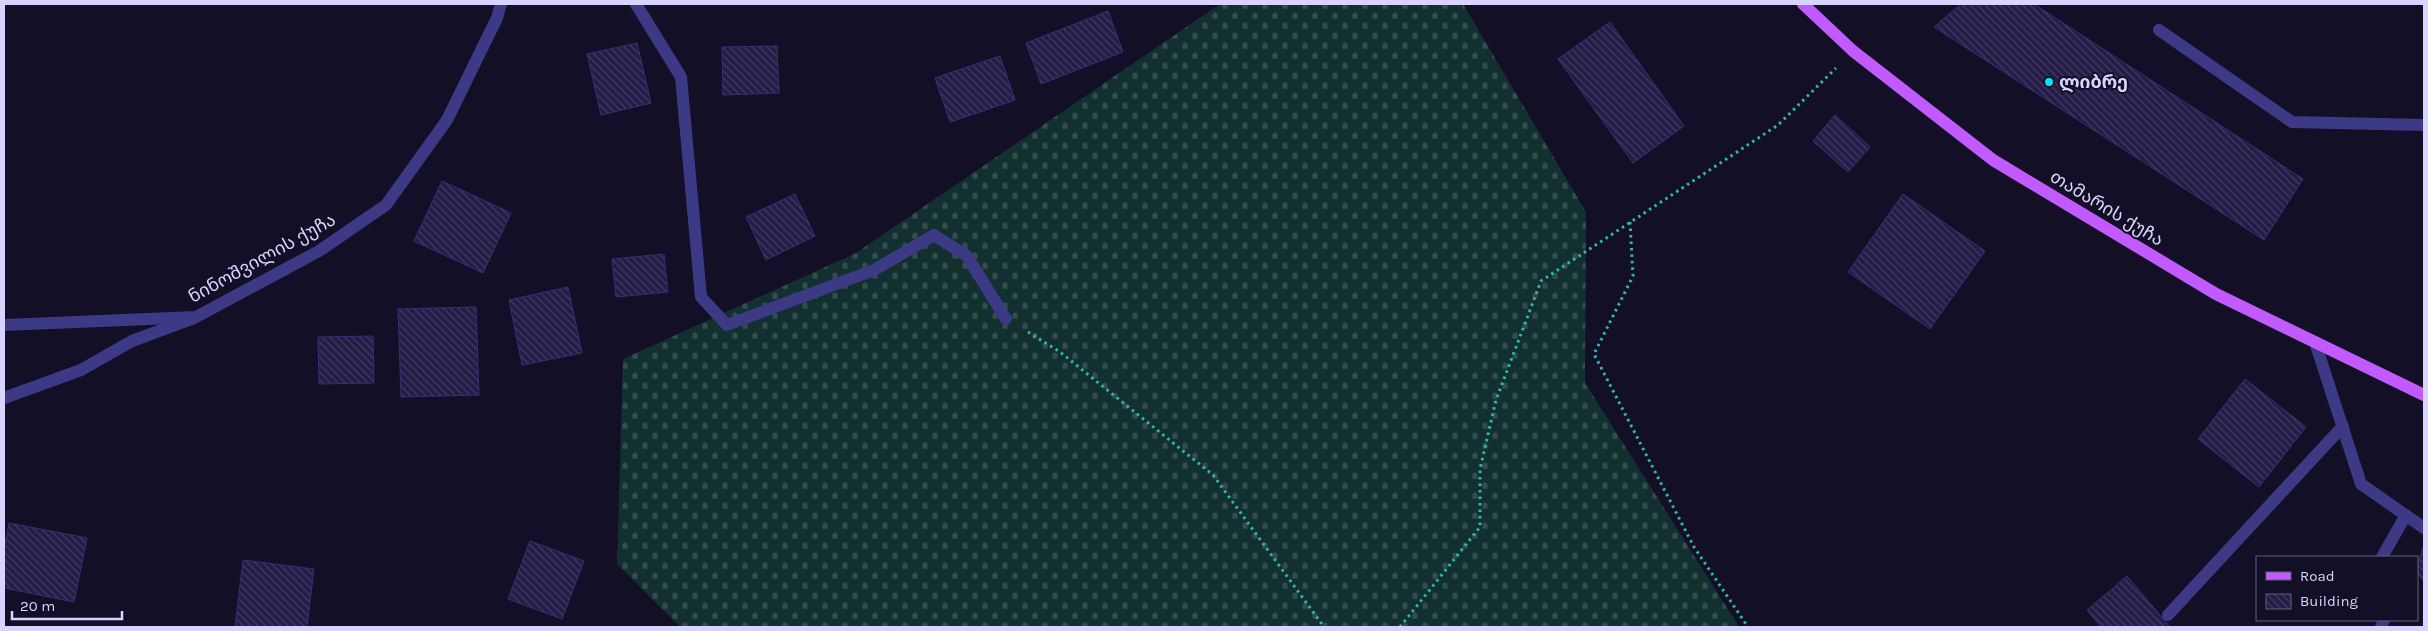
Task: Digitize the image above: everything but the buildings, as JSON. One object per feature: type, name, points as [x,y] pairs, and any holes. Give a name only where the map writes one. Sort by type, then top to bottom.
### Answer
[{"type":"main road","name":"თამარის ქუჩა","points":[[1803,4],[1853,52],[1993,160],[2216,294],[2424,395]]},
{"type":"street","name":"ნინოშვილის ქუჩა","points":[[4,325],[196,317],[319,251],[386,205],[447,120],[497,18],[501,4]]},
{"type":"street","points":[[636,4],[681,77],[701,297],[727,326],[874,270],[934,235],[967,256],[1006,319]]},
{"type":"street","points":[[2159,30],[2292,122],[2424,125]]},
{"type":"street","points":[[4,398],[80,370],[132,341],[196,317]]},
{"type":"street","points":[[2315,342],[2362,484],[2424,528]]},
{"type":"street","points":[[2168,614],[2342,426]]},
{"type":"street","points":[[2383,556],[2406,514]]},
{"type":"path","points":[[1400,627],[1480,526],[1480,469],[1496,400],[1540,281],[1778,125],[1853,52]]},
{"type":"path","points":[[1630,222],[1634,276],[1594,354],[1694,547],[1748,627]]},
{"type":"path","points":[[1006,319],[1060,352],[1213,475],[1324,627]]},
{"type":"green space","points":[[1220,4],[1463,4],[1586,212],[1585,383],[1739,627],[680,627],[617,564],[623,359],[856,253]]},
{"type":"place","name":"ლიბრე","points":[[2049,82]]}]
